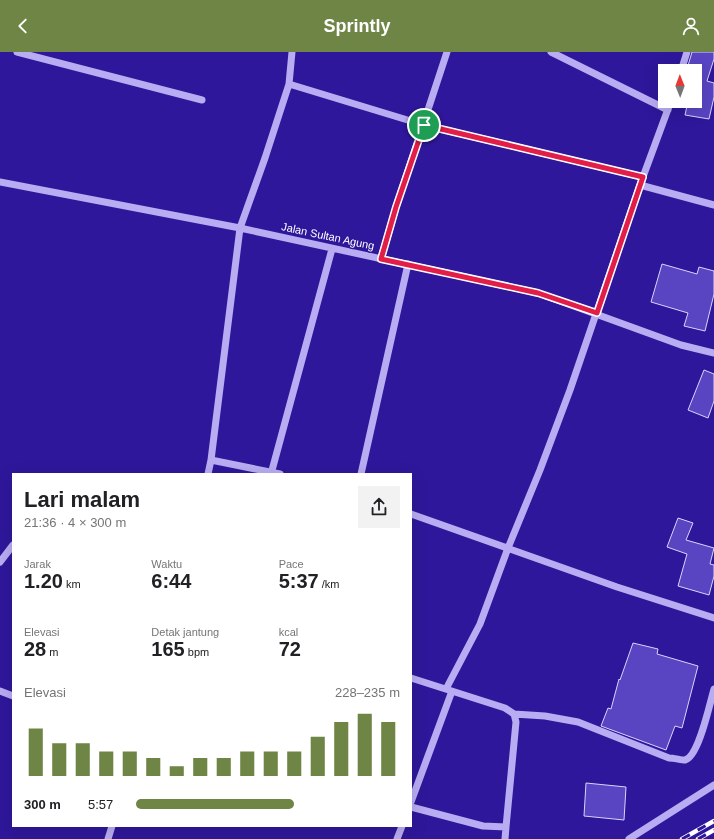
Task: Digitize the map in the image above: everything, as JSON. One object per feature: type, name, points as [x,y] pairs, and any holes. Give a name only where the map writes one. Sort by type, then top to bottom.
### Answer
[{"type":"street","points":[[17,52],[45,56],[202,100]]},
{"type":"street","points":[[208,473],[240,228],[289,84],[292,52]]},
{"type":"street","points":[[381,259],[396,207],[447,52]]},
{"type":"street","points":[[412,799],[449,690],[480,624],[508,548],[554,434],[640,185],[668,110],[553,52]]},
{"type":"street","points":[[683,64],[687,52]]},
{"type":"street","points":[[289,84],[424,125],[643,177]]},
{"type":"street","name":"Jalan Sultan Agung","points":[[0,182],[240,228],[538,293],[597,313],[681,345],[714,354]]},
{"type":"street","points":[[640,185],[714,205]]},
{"type":"street","points":[[211,460],[271,473],[332,249]]},
{"type":"street","points":[[361,473],[408,264]]},
{"type":"street","points":[[412,514],[617,587],[714,618]]},
{"type":"street","points":[[0,562],[12,546]]},
{"type":"street","points":[[412,678],[505,708],[514,714],[545,716],[578,722],[669,758],[685,760],[692,756],[699,741],[714,689]]},
{"type":"street","points":[[0,691],[12,696]]},
{"type":"street","points":[[505,839],[516,722],[514,714]]},
{"type":"street","points":[[628,839],[714,785]]},
{"type":"street","points":[[412,807],[483,826],[506,827]]},
{"type":"street","points":[[108,839],[112,827]]},
{"type":"street","points":[[397,839],[402,827]]},
{"type":"building","points":[[692,52],[714,52],[714,59],[707,81],[714,83],[714,97],[709,119],[685,115],[686,108],[702,108],[702,64],[688,64]]},
{"type":"building","points":[[662,264],[697,274],[699,267],[714,271],[714,294],[705,331],[684,326],[688,313],[651,302]]},
{"type":"building","points":[[704,370],[714,374],[714,401],[708,418],[688,410]]},
{"type":"building","points":[[678,518],[693,523],[686,540],[714,548],[710,564],[714,565],[714,576],[709,595],[678,586],[687,554],[667,547]]},
{"type":"building","points":[[633,643],[658,649],[657,654],[698,666],[682,728],[675,726],[666,750],[601,726],[608,708],[611,709],[619,679],[620,680]]},
{"type":"building","points":[[586,783],[626,787],[624,820],[584,816]]},
{"type":"railway","points":[[682,839],[714,821]]},
{"type":"railway","points":[[698,839],[714,830]]},
{"type":"route","points":[[424,125],[643,177],[597,313],[538,293],[381,259],[396,207],[424,125]]}]
